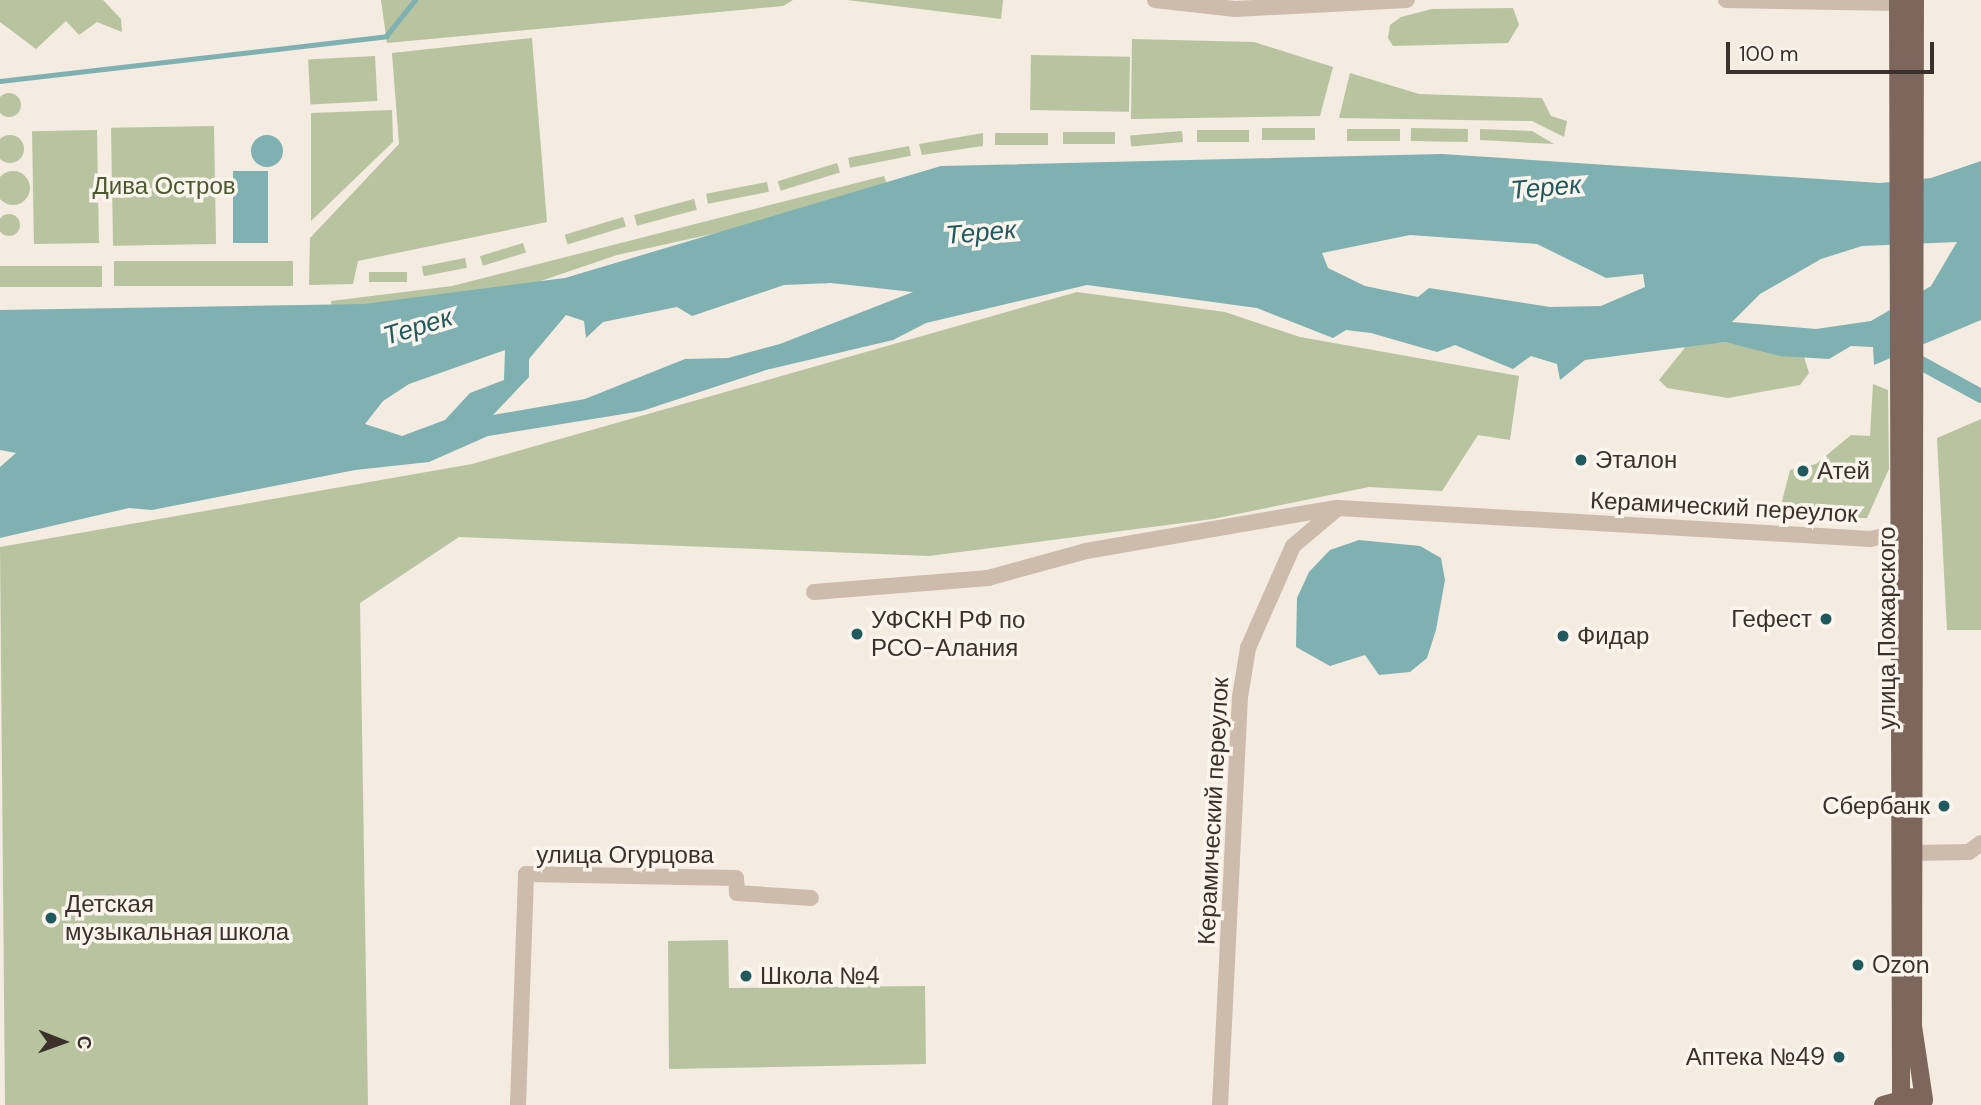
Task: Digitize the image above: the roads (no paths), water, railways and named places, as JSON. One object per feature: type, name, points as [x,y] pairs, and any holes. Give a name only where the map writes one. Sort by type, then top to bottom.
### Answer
[{"type":"main road","name":"улица Пожарского","points":[[1904,1],[1907,155],[1905,432],[1913,853],[1913,1026],[1927,1102]]},
{"type":"main road","name":"улица Пожарского","points":[[1901,1097],[1898,533],[1905,432]]},
{"type":"main road","points":[[1883,1105],[1901,1097],[1927,1102]]},
{"type":"street","points":[[1155,0],[1235,9],[1407,0]]},
{"type":"street","points":[[1726,0],[1904,1]]},
{"type":"street","name":"Керамический переулок","points":[[1220,1105],[1240,697],[1248,648],[1293,546],[1338,508]]},
{"type":"street","name":"Керамический переулок","points":[[814,592],[988,578],[1086,551],[1338,508],[1870,539],[1898,533]]},
{"type":"street","points":[[1913,853],[1969,852],[1981,843]]},
{"type":"street","name":"улица Огурцова","points":[[519,1105],[526,874],[736,878],[737,893],[811,898]]},
{"type":"water","points":[[267,135],[279,139],[283,151],[279,163],[267,167],[255,163],[251,151],[255,139]]},
{"type":"water","name":"Терек","points":[[1442,154],[1880,183],[1931,178],[1981,161],[1981,320],[1874,365],[1873,347],[1851,346],[1829,359],[1780,356],[1725,342],[1585,360],[1560,380],[1557,364],[1531,356],[1513,369],[1455,345],[1437,352],[1371,333],[1346,330],[1333,338],[1257,308],[1087,285],[926,323],[893,340],[766,370],[642,411],[488,436],[429,462],[355,470],[152,510],[129,508],[0,538],[0,467],[16,453],[0,450],[0,310],[364,304],[565,278],[941,166]],"holes":[[[1410,235],[1537,244],[1606,278],[1643,274],[1645,287],[1601,306],[1550,307],[1429,288],[1418,297],[1365,286],[1328,268],[1322,253]],[[1957,242],[1931,286],[1871,321],[1816,329],[1732,322],[1760,294],[1821,259],[1862,246]],[[831,283],[913,292],[780,344],[728,358],[685,359],[585,399],[493,415],[529,377],[529,359],[566,315],[584,321],[586,338],[603,322],[677,307],[692,316],[784,285]],[[505,350],[504,380],[470,393],[445,420],[402,436],[365,424],[383,401],[409,384]]]},
{"type":"water","points":[[233,171],[268,171],[268,243],[233,243]]},
{"type":"water","points":[[1359,540],[1420,546],[1441,558],[1445,580],[1436,630],[1427,658],[1410,672],[1379,675],[1365,655],[1330,666],[1296,647],[1297,598],[1309,572],[1330,550]]},
{"type":"waterway","points":[[0,81],[386,36],[415,0]]},
{"type":"waterway","points":[[1908,356],[1981,396]]},
{"type":"place","name":"Эталон","points":[[1581,460]]},
{"type":"place","name":"Атей","points":[[1803,471]]},
{"type":"place","name":"Гефест","points":[[1826,619]]},
{"type":"place","name":"УФСКН РФ по РСО-Алания","points":[[857,634]]},
{"type":"place","name":"Фидар","points":[[1563,636]]},
{"type":"place","name":"Сбербанк","points":[[1944,806]]},
{"type":"place","name":"Детская музыкальная школа","points":[[51,918]]},
{"type":"place","name":"Ozon","points":[[1858,965]]},
{"type":"place","name":"Школа №4","points":[[746,976]]},
{"type":"place","name":"Аптека №49","points":[[1839,1057]]},
{"type":"park label","name":"Дива Остров","points":[[164,186]]}]
